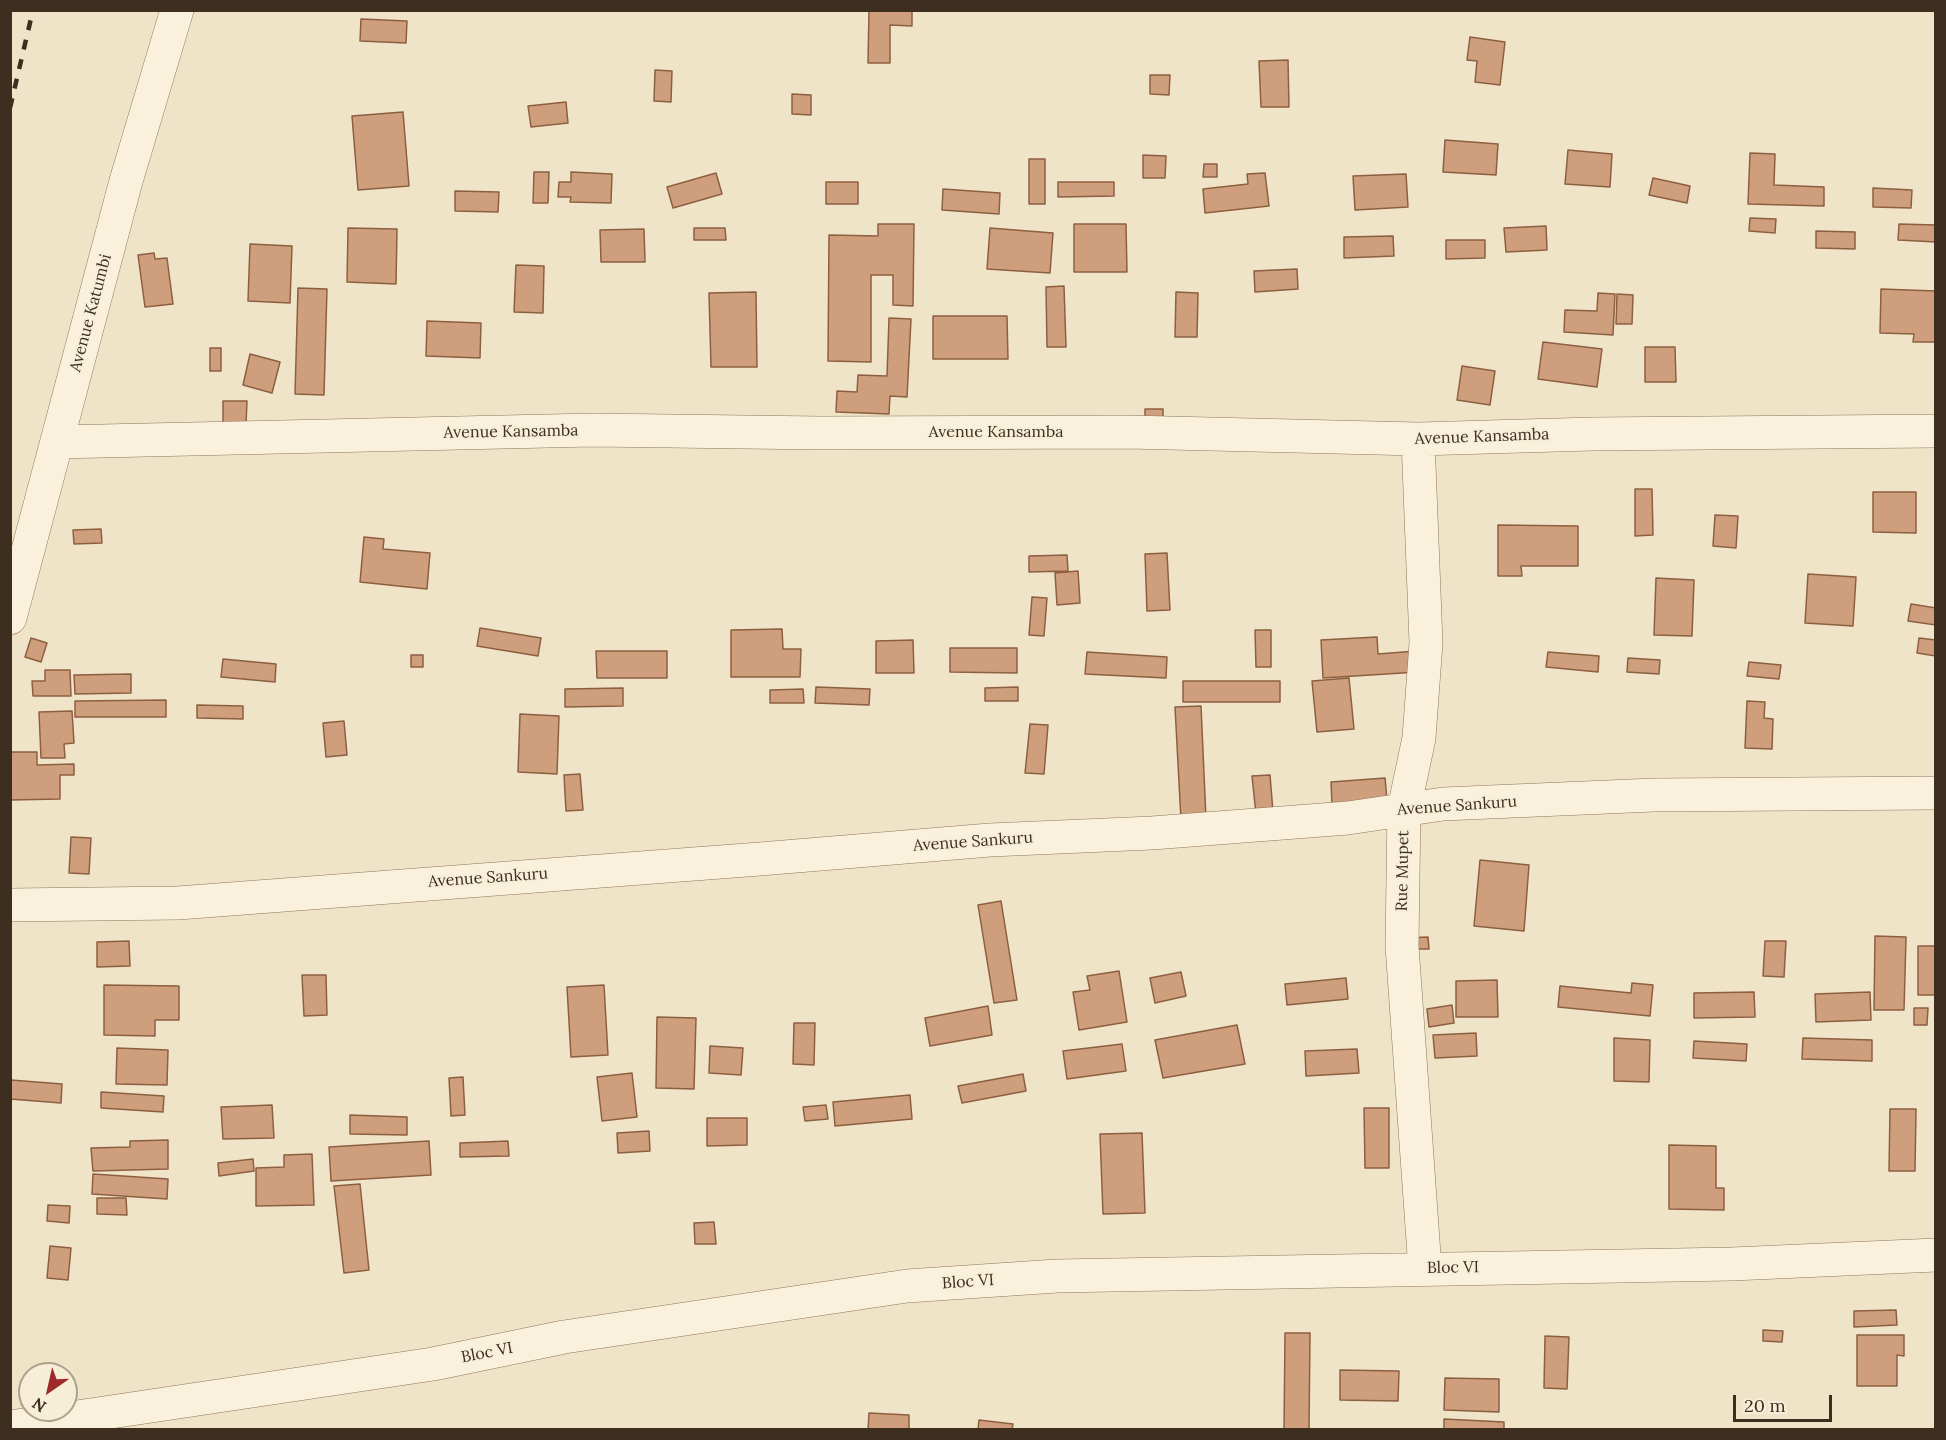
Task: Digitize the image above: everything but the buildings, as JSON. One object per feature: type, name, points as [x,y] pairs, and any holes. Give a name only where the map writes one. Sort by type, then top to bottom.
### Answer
[{"type":"street","name":"Avenue Katumbi","points":[[10,618],[126,181],[177,10]]},
{"type":"street","name":"Avenue Kansamba","points":[[57,442],[593,430],[821,433],[1128,432],[1418,439],[1592,434],[1935,431]]},
{"type":"street","name":"Rue Mupet","points":[[1418,439],[1426,643],[1419,738],[1404,809],[1402,946],[1425,1269]]},
{"type":"street","name":"Avenue Sankuru","points":[[10,906],[178,903],[990,840],[1152,833],[1348,818],[1443,804],[1654,795],[1935,793]]},
{"type":"street","name":"Bloc VI","points":[[10,1427],[422,1366],[564,1337],[908,1286],[1058,1276],[1732,1264],[1935,1255]]},
{"type":"railway","points":[[10,108],[33,10]]}]
